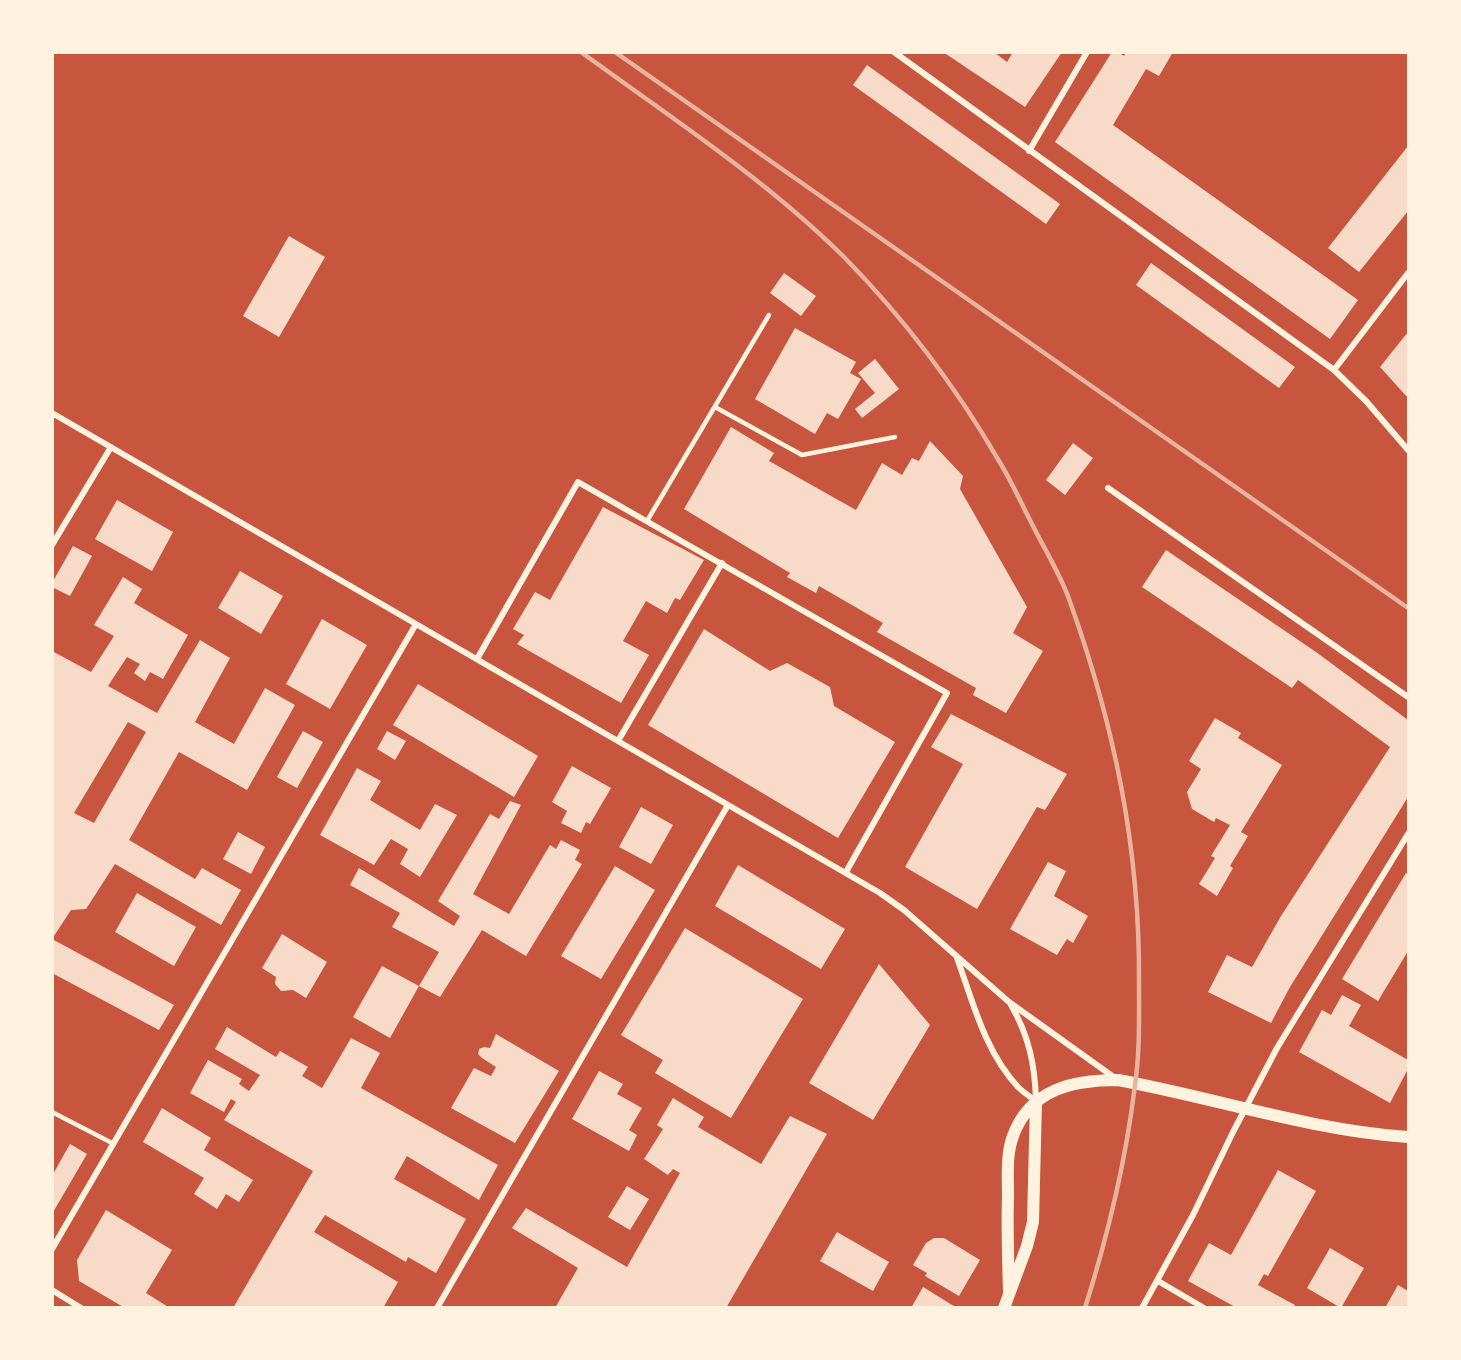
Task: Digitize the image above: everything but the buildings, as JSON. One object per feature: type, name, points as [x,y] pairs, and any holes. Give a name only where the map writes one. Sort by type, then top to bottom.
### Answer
[{"type":"main road","points":[[1009,1292],[1008,1181],[1011,1144],[1022,1118],[1036,1101],[1073,1083],[1118,1080],[1319,1126],[1367,1134],[1408,1137]]},
{"type":"main road","points":[[1004,1308],[1027,1246],[1032,1222],[1036,1101]]},
{"type":"street","points":[[894,52],[1334,370],[1366,401],[1408,450]]},
{"type":"street","points":[[1029,151],[1087,52]]},
{"type":"street","points":[[1334,370],[1408,273]]},
{"type":"street","points":[[52,413],[846,872],[904,910],[1009,1002],[1118,1080]]},
{"type":"street","points":[[52,545],[111,447]]},
{"type":"street","points":[[477,659],[578,482],[722,563],[947,693],[846,872]]},
{"type":"street","points":[[1108,488],[1408,697]]},
{"type":"street","points":[[618,741],[722,563]]},
{"type":"street","points":[[52,1249],[416,624]]},
{"type":"street","points":[[437,1308],[728,805]]},
{"type":"street","points":[[1142,1308],[1285,1034],[1408,834]]},
{"type":"street","points":[[957,958],[985,1035],[999,1061],[1018,1087],[1036,1101]]},
{"type":"street","points":[[1009,1002],[1024,1029],[1030,1047],[1035,1072],[1036,1101]]},
{"type":"street","points":[[1158,1281],[1204,1308]]},
{"type":"street","points":[[52,1290],[81,1308]]},
{"type":"lane","points":[[647,521],[769,315]]},
{"type":"lane","points":[[715,407],[802,455],[895,437]]},
{"type":"lane","points":[[52,1112],[114,1145]]},
{"type":"railway","points":[[581,52],[749,174],[781,200],[843,256],[887,303],[947,380],[982,433],[1008,477],[1065,590],[1085,646],[1111,740],[1129,835],[1138,932],[1137,1072],[1127,1141],[1115,1197],[1085,1308]]},
{"type":"railway","points":[[615,52],[1408,608]]}]
